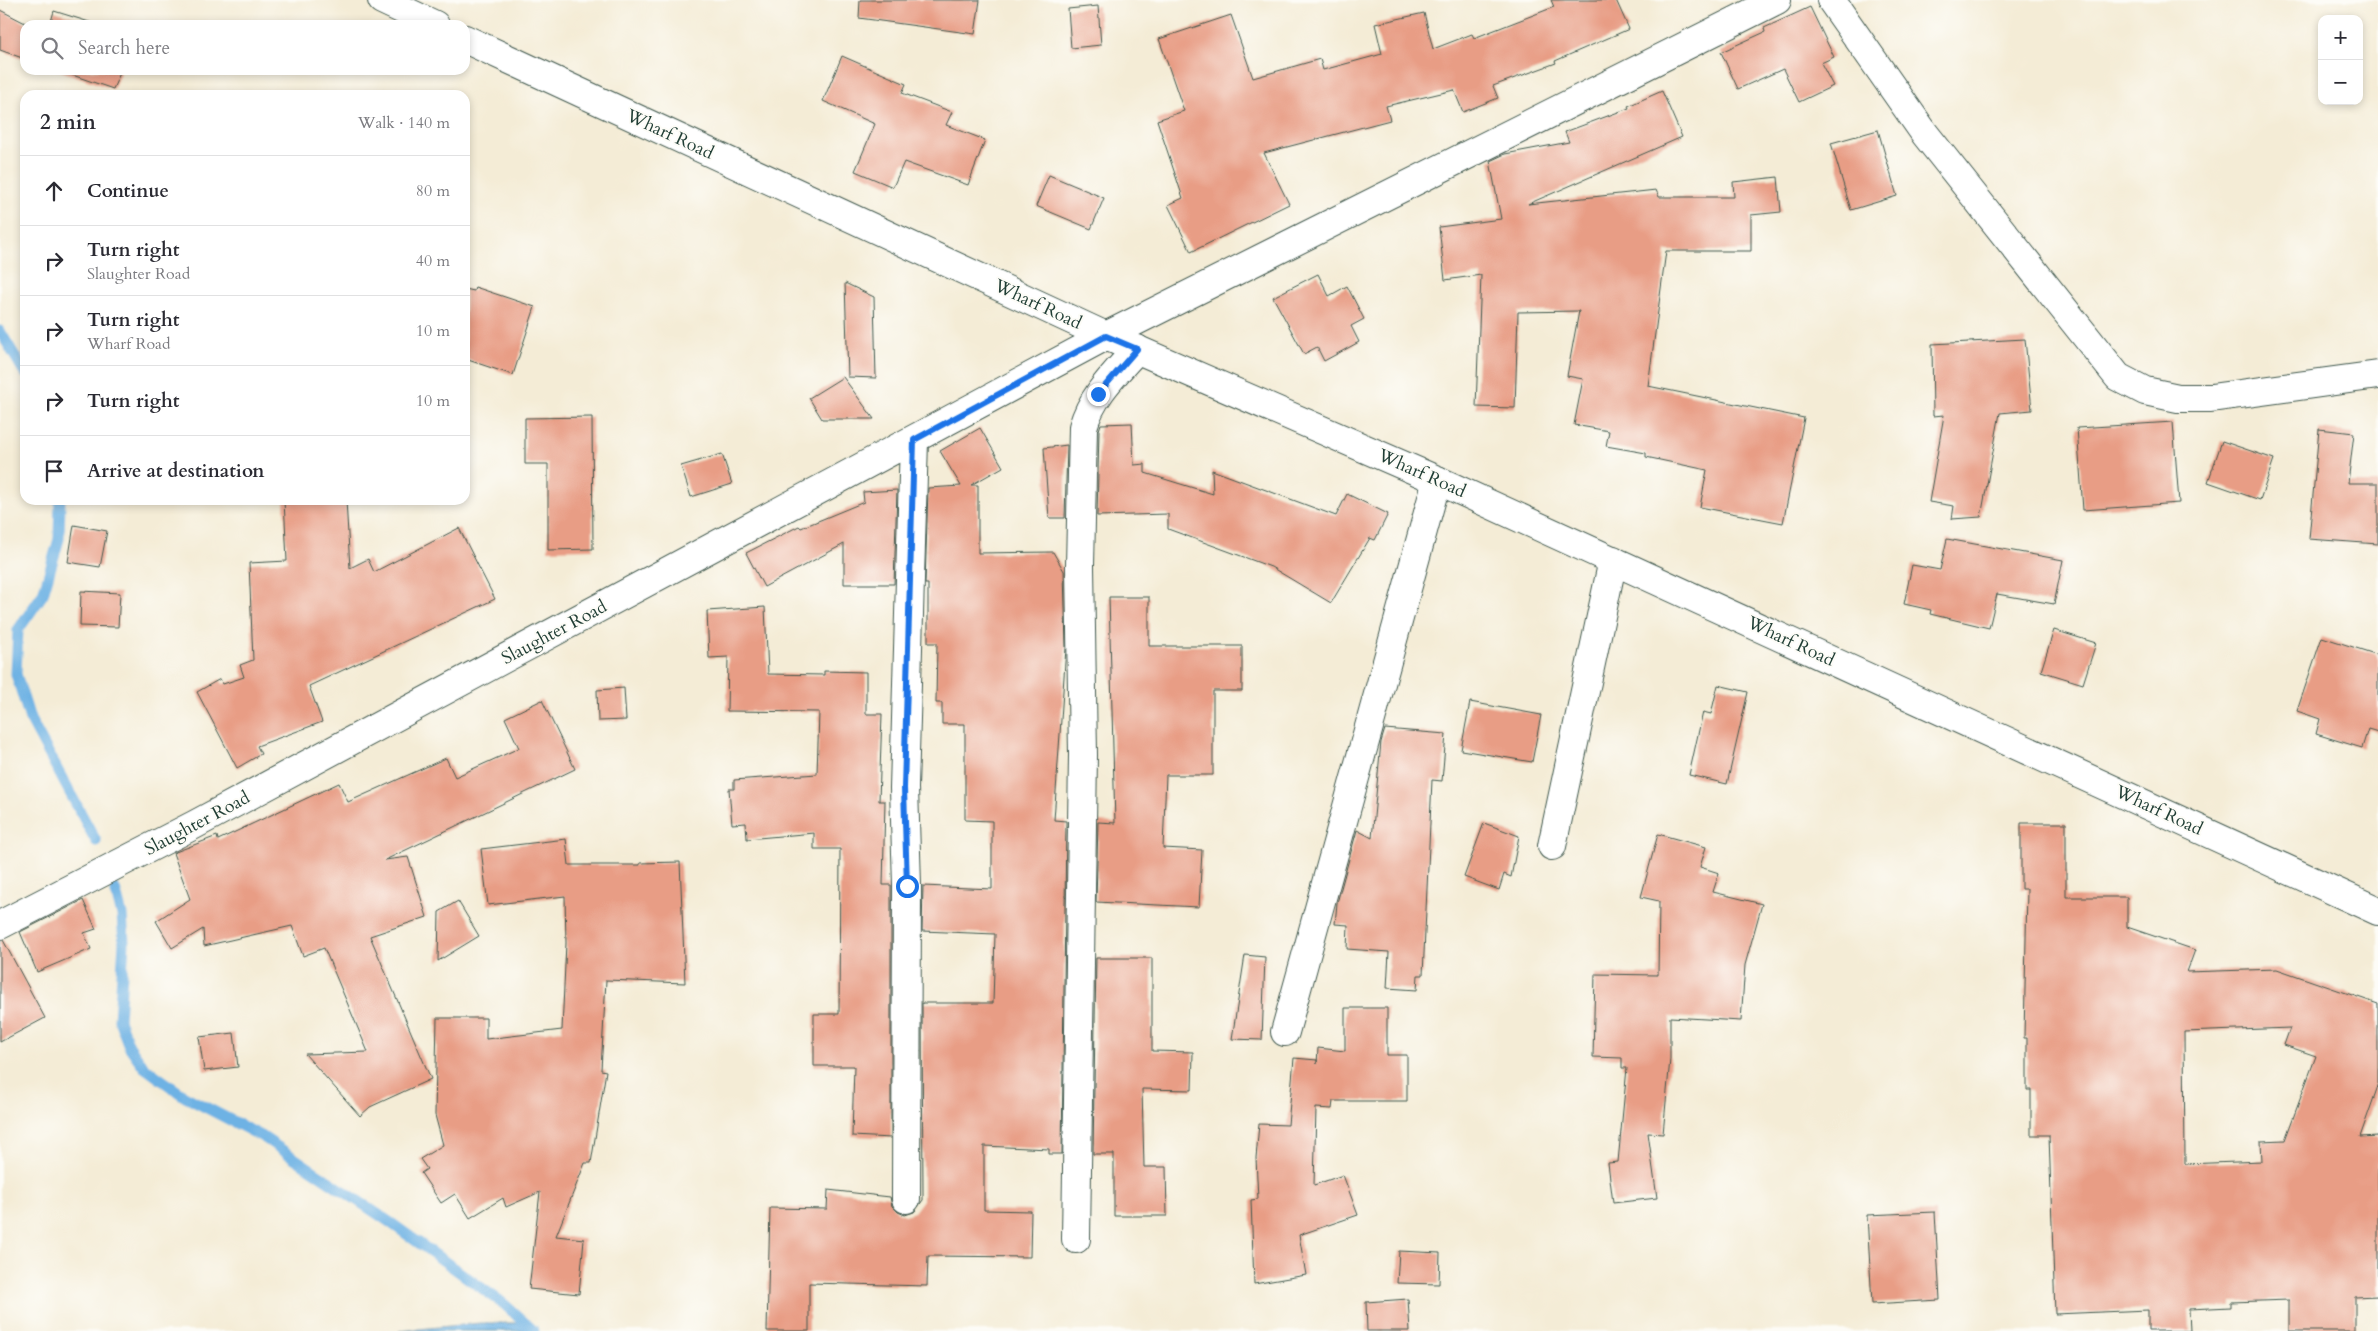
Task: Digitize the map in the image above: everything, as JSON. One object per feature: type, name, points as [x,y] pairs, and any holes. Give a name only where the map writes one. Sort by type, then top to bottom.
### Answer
[{"type":"street","points":[[382,0],[424,20]]},
{"type":"street","name":"Slaughter Road","points":[[0,925],[194,825],[1106,336],[1777,0]]},
{"type":"street","points":[[1831,0],[1925,134],[2118,377],[2146,391],[2178,398],[2211,398],[2378,375]]},
{"type":"street","name":"Wharf Road","points":[[470,41],[1106,336],[1437,480],[2378,911]]},
{"type":"street","points":[[1076,1239],[1083,755],[1080,566],[1083,427],[1087,414],[1098,394],[1137,349]]},
{"type":"street","points":[[906,1199],[907,886],[904,788],[914,440]]},
{"type":"street","points":[[1285,1032],[1437,480]]},
{"type":"street","points":[[1552,846],[1613,560]]},
{"type":"water","points":[[480,1323],[525,1323],[534,1331],[399,1331]]},
{"type":"building","points":[[860,0],[980,0],[975,34],[859,18]]},
{"type":"building","points":[[1551,0],[1616,0],[1629,29],[1555,61],[1556,63],[1493,86],[1498,98],[1463,112],[1454,90],[1386,106],[1390,120],[1264,153],[1289,204],[1191,252],[1168,205],[1183,198],[1157,120],[1184,111],[1159,39],[1231,15],[1253,78],[1320,59],[1323,70],[1382,54],[1375,24],[1424,13],[1433,49],[1472,34],[1474,38],[1554,7]]},
{"type":"building","points":[[1098,6],[1101,45],[1071,48],[1068,9]]},
{"type":"building","points":[[1810,7],[1834,57],[1821,63],[1833,86],[1799,102],[1783,69],[1738,89],[1721,52],[1765,32],[1764,28]]},
{"type":"building","points":[[0,10],[20,20],[20,57],[0,50]]},
{"type":"building","points":[[54,11],[83,20],[51,20]]},
{"type":"building","points":[[842,56],[906,84],[902,93],[952,112],[946,125],[985,140],[968,185],[904,162],[893,187],[855,171],[875,124],[823,101]]},
{"type":"building","points":[[72,75],[119,75],[113,89]]},
{"type":"building","points":[[1662,91],[1682,137],[1528,204],[1656,190],[1659,197],[1734,197],[1733,182],[1778,177],[1781,212],[1751,215],[1751,251],[1666,251],[1648,386],[1804,418],[1783,523],[1700,507],[1707,470],[1646,457],[1646,453],[1606,446],[1609,431],[1574,425],[1583,379],[1567,376],[1579,311],[1518,312],[1515,408],[1476,407],[1481,275],[1445,280],[1439,227],[1501,219],[1490,161],[1505,154],[1569,142],[1565,132],[1629,108],[1628,106]]},
{"type":"building","points":[[1878,130],[1897,196],[1851,210],[1831,143]]},
{"type":"building","points":[[1049,175],[1104,198],[1091,229],[1036,206]]},
{"type":"building","points":[[1318,274],[1329,296],[1347,286],[1364,319],[1351,326],[1359,342],[1324,361],[1317,347],[1304,354],[1273,297]]},
{"type":"building","points":[[845,283],[874,297],[876,378],[848,377]]},
{"type":"building","points":[[475,287],[535,307],[513,375],[470,361],[470,290],[474,291]]},
{"type":"building","points":[[2025,339],[2032,410],[2000,413],[1981,517],[1952,519],[1954,506],[1929,502],[1944,415],[1933,416],[1932,344]]},
{"type":"building","points":[[843,377],[874,419],[822,419],[809,398]]},
{"type":"building","points":[[592,417],[593,549],[548,550],[548,464],[525,464],[525,418]]},
{"type":"building","points":[[2173,422],[2179,503],[2083,510],[2077,428]]},
{"type":"building","points":[[1132,423],[1134,465],[1145,464],[1145,473],[1213,494],[1212,470],[1336,516],[1347,494],[1388,514],[1375,540],[1370,538],[1331,603],[1271,567],[1168,529],[1168,514],[1097,516],[1099,430],[1101,424]]},
{"type":"building","points":[[980,428],[1003,467],[971,485],[978,485],[978,553],[1053,552],[1064,571],[1066,648],[1054,820],[1066,821],[1062,1154],[1049,1154],[1049,1149],[984,1146],[984,1210],[1031,1211],[1030,1257],[928,1256],[927,1286],[809,1283],[809,1331],[767,1331],[770,1208],[827,1209],[828,1190],[890,1197],[892,1206],[898,1212],[905,1215],[914,1212],[923,1200],[922,1003],[993,1003],[995,934],[922,931],[923,886],[992,889],[992,821],[965,820],[965,724],[942,724],[942,703],[936,703],[937,643],[928,643],[928,584],[925,584],[928,488],[961,486],[940,451]]},
{"type":"building","points":[[2319,429],[2354,433],[2348,483],[2378,483],[2378,544],[2309,539]]},
{"type":"building","points":[[2222,441],[2274,459],[2260,500],[2208,482]]},
{"type":"building","points":[[1067,445],[1065,518],[1049,518],[1044,448]]},
{"type":"building","points":[[722,454],[732,484],[691,497],[681,466]]},
{"type":"building","points":[[897,490],[894,584],[844,584],[844,544],[764,587],[746,553],[799,526],[801,528],[864,502],[863,492]]},
{"type":"building","points":[[284,505],[346,505],[350,568],[368,559],[374,572],[459,528],[495,599],[309,686],[322,722],[257,746],[261,754],[237,768],[197,692],[220,679],[223,684],[244,677],[240,665],[253,660],[249,563],[287,561]]},
{"type":"building","points":[[74,525],[107,531],[100,567],[68,562]]},
{"type":"building","points":[[1947,539],[2063,560],[2054,604],[1997,594],[1989,628],[1930,614],[1931,610],[1904,604],[1912,565],[1940,570]]},
{"type":"building","points":[[81,591],[120,593],[118,627],[80,626]]},
{"type":"building","points":[[1109,597],[1149,597],[1149,646],[1242,646],[1242,691],[1213,691],[1213,775],[1166,775],[1163,848],[1202,850],[1199,907],[1096,902],[1098,822],[1115,823]]},
{"type":"building","points":[[765,607],[768,674],[824,675],[824,671],[866,672],[866,714],[882,714],[879,801],[885,801],[883,885],[891,885],[891,1138],[852,1136],[854,1066],[814,1066],[814,1014],[839,1014],[840,849],[814,849],[814,833],[747,839],[746,823],[732,824],[729,789],[734,789],[734,780],[817,774],[819,712],[727,711],[728,657],[709,658],[707,611]]},
{"type":"building","points":[[2054,630],[2096,643],[2083,684],[2041,671]]},
{"type":"building","points":[[2322,637],[2378,655],[2378,732],[2368,729],[2362,748],[2316,734],[2320,719],[2297,711]]},
{"type":"building","points":[[1718,685],[1748,692],[1727,784],[1689,775],[1703,712],[1711,714]]},
{"type":"building","points":[[624,688],[626,720],[598,721],[597,690]]},
{"type":"building","points":[[542,700],[575,769],[385,860],[408,857],[427,917],[370,936],[431,1079],[370,1107],[360,1116],[305,1054],[368,1052],[324,948],[303,956],[292,926],[204,946],[203,929],[172,948],[156,921],[190,899],[173,853],[217,836],[218,840],[339,783],[348,802],[446,758],[455,777],[519,748],[505,718]]},
{"type":"building","points":[[1470,702],[1541,715],[1532,762],[1461,750]]},
{"type":"building","points":[[1385,729],[1446,734],[1442,781],[1432,780],[1423,975],[1418,975],[1417,990],[1387,988],[1389,952],[1347,949],[1348,925],[1335,924],[1337,903],[1357,830],[1372,838],[1381,742]]},
{"type":"building","points":[[1484,823],[1519,836],[1511,877],[1504,874],[1499,890],[1464,877]]},
{"type":"building","points":[[2021,823],[2066,823],[2066,897],[2127,897],[2127,927],[2195,950],[2187,972],[2277,969],[2378,1004],[2378,1086],[2360,1137],[2378,1136],[2378,1296],[2355,1297],[2355,1331],[2289,1331],[2289,1300],[2231,1302],[2231,1307],[2189,1309],[2190,1331],[2148,1331],[2148,1310],[2055,1314],[2049,1135],[2031,1135],[2031,1090],[2027,1090],[2027,1038],[2024,1038],[2027,889],[2021,889]],"holes":[[[2290,1028],[2284,1045],[2316,1056],[2285,1140],[2261,1141],[2262,1161],[2185,1164],[2184,1032]]]},
{"type":"building","points":[[1658,834],[1706,847],[1700,867],[1719,873],[1713,892],[1762,904],[1745,965],[1741,1021],[1670,1017],[1670,1059],[1663,1134],[1648,1133],[1657,1198],[1613,1203],[1608,1163],[1618,1162],[1627,1068],[1622,1068],[1622,1058],[1593,1057],[1595,974],[1658,975],[1659,901],[1641,897]]},
{"type":"building","points":[[566,839],[569,865],[640,865],[640,863],[680,862],[685,983],[606,980],[601,1070],[606,1071],[591,1163],[585,1163],[556,1236],[584,1239],[579,1294],[529,1289],[540,1192],[506,1207],[503,1198],[470,1218],[455,1194],[441,1203],[421,1173],[427,1169],[420,1159],[443,1145],[435,1115],[437,1018],[486,1018],[486,1039],[562,1030],[566,943],[565,896],[488,905],[481,849]]},
{"type":"building","points":[[83,900],[96,929],[84,933],[91,949],[37,972],[20,932]]},
{"type":"building","points":[[458,901],[479,936],[438,961],[439,912]]},
{"type":"building","points":[[3,940],[45,1018],[0,1042],[0,941]]},
{"type":"building","points":[[1245,955],[1265,957],[1262,1040],[1232,1039]]},
{"type":"building","points":[[1096,958],[1152,958],[1152,1051],[1193,1052],[1192,1090],[1142,1089],[1144,1167],[1166,1167],[1167,1216],[1114,1216],[1114,1154],[1093,1154]]},
{"type":"building","points":[[1345,1008],[1387,1008],[1387,1055],[1407,1055],[1407,1101],[1333,1101],[1332,1109],[1316,1108],[1314,1185],[1343,1175],[1358,1215],[1299,1235],[1306,1275],[1254,1284],[1251,1200],[1258,1199],[1256,1158],[1259,1124],[1288,1125],[1294,1058],[1317,1060],[1317,1064],[1318,1048],[1345,1051]]},
{"type":"building","points":[[234,1033],[238,1067],[204,1071],[199,1037]]},
{"type":"building","points":[[1935,1212],[1940,1300],[1872,1304],[1867,1215]]},
{"type":"building","points":[[1399,1251],[1440,1253],[1439,1284],[1397,1283]]},
{"type":"building","points":[[1408,1299],[1410,1331],[1367,1331],[1366,1302]]},
{"type":"waterway","points":[[0,331],[20,365]]},
{"type":"waterway","points":[[60,505],[59,539],[43,594],[18,630],[16,674],[30,719],[96,841]]},
{"type":"waterway","points":[[115,889],[122,915],[124,943],[119,1020],[129,1046],[144,1067],[184,1096],[263,1137],[391,1223],[504,1304],[534,1331]]},
{"type":"route","points":[[907,886],[904,788],[914,440],[1106,336],[1137,349],[1098,394]]}]
